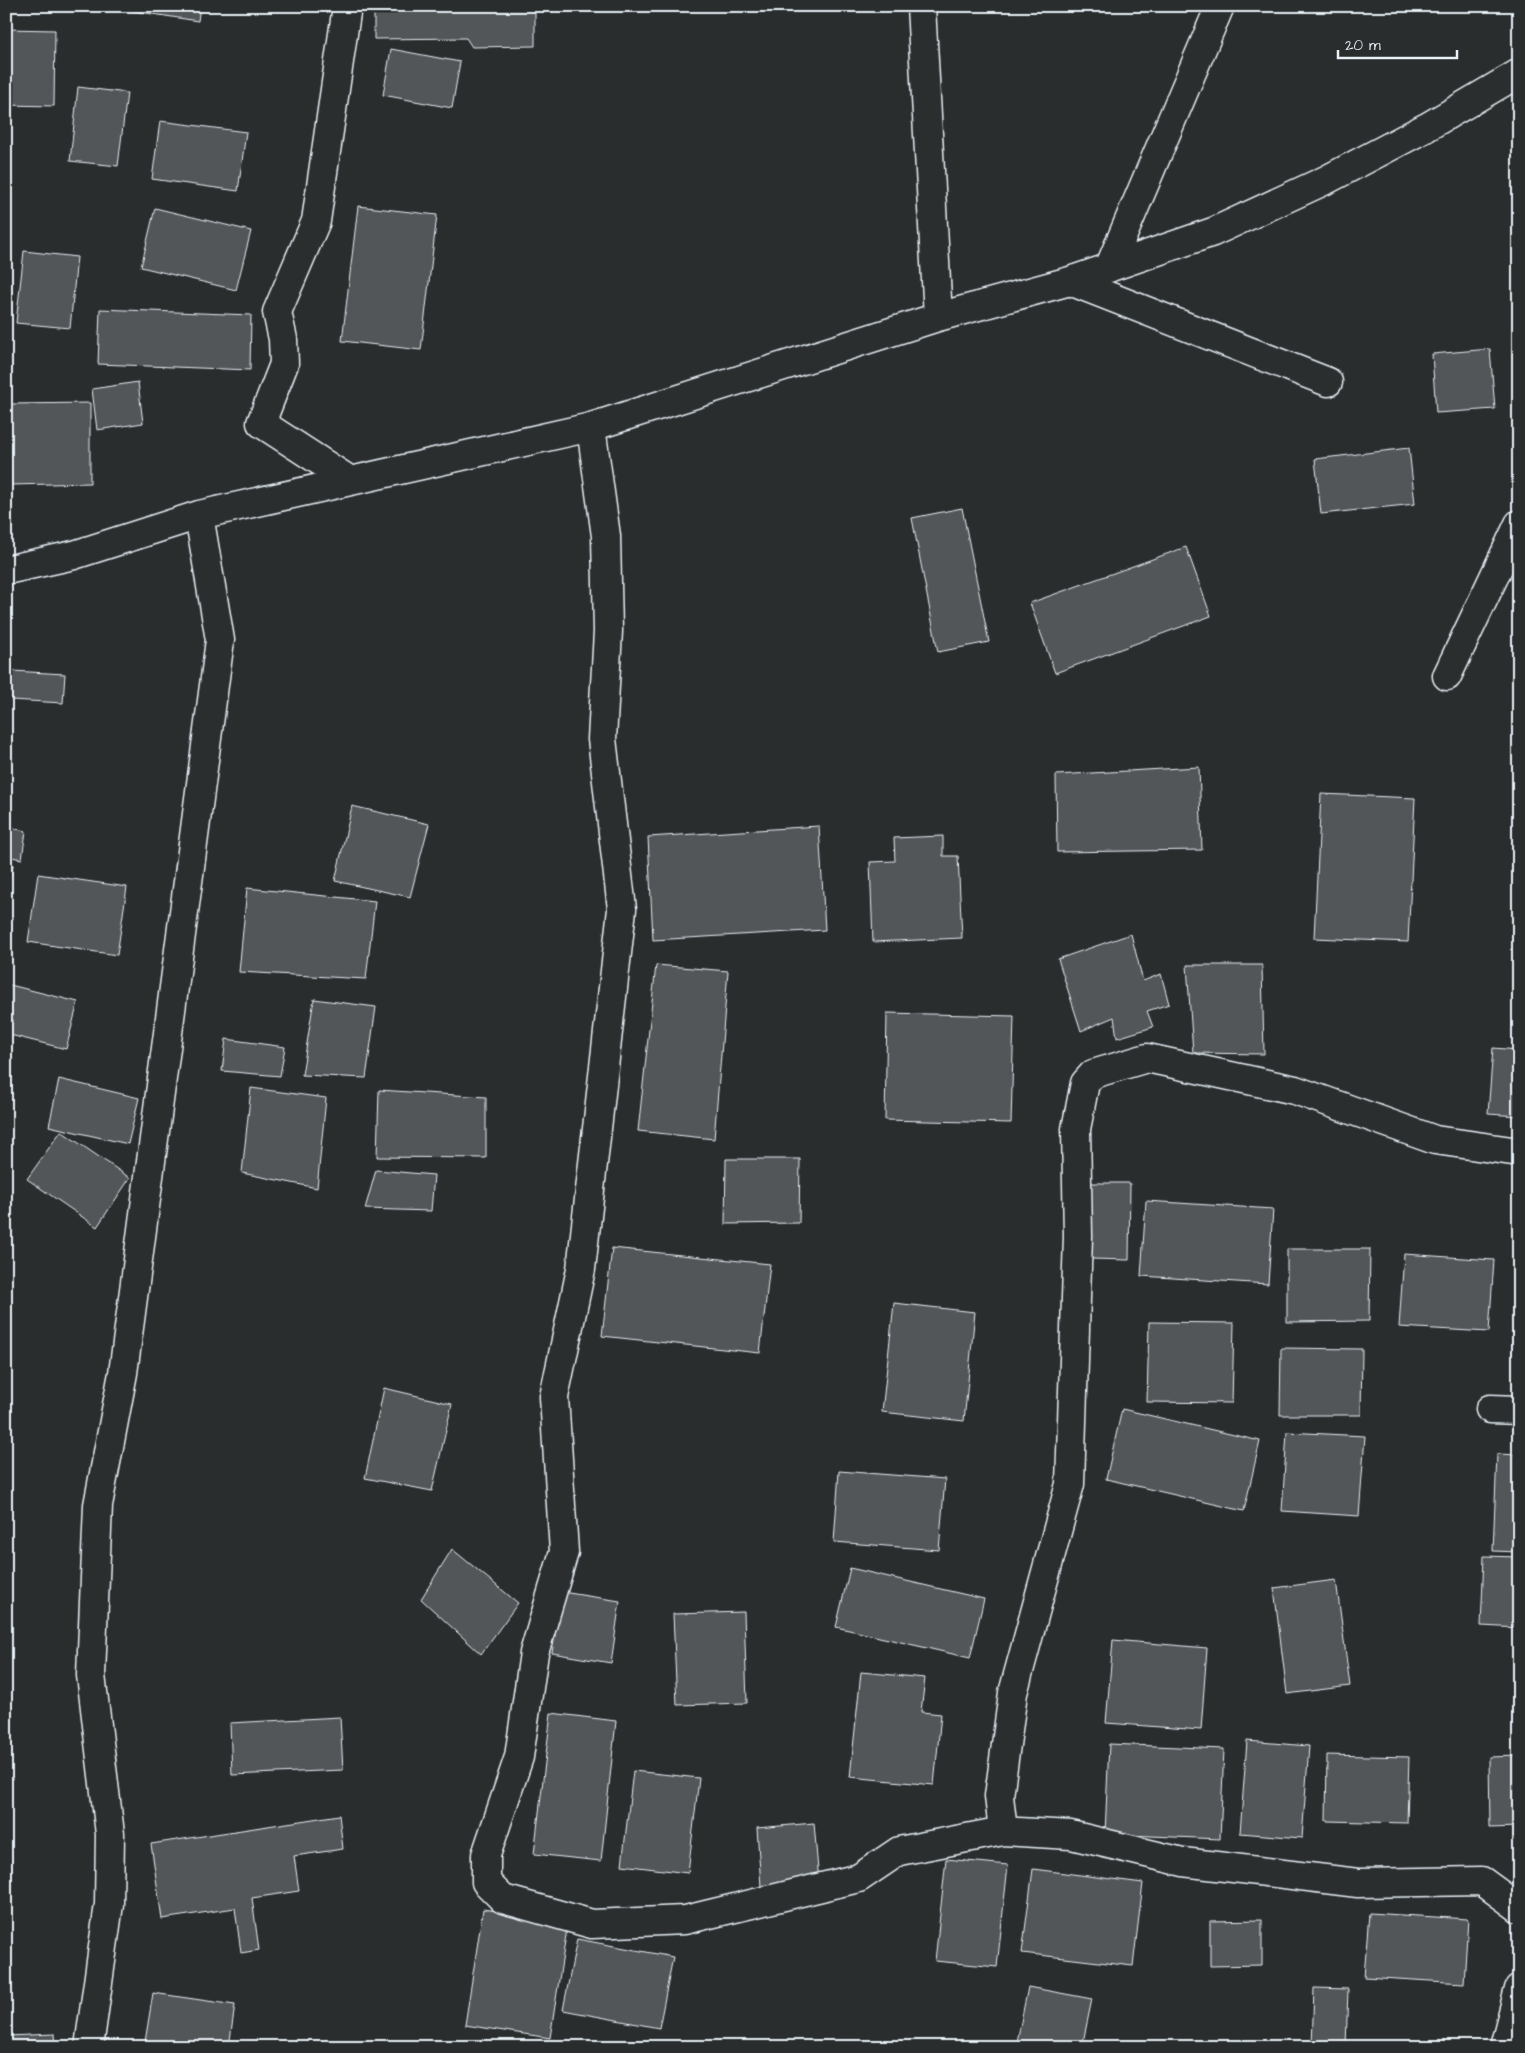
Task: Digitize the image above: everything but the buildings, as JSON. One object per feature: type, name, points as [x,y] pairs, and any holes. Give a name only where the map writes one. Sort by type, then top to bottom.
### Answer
[{"type":"street","points":[[347,6],[316,221],[276,312],[283,340],[284,364],[261,423],[349,480]]},
{"type":"street","points":[[921,6],[938,317]]},
{"type":"street","points":[[1109,268],[1220,6]]},
{"type":"street","points":[[6,570],[74,555],[199,515],[591,427],[938,317],[1070,281],[1213,232],[1328,179],[1427,128],[1519,74]]},
{"type":"street","points":[[1070,281],[1328,382]]},
{"type":"street","points":[[591,427],[606,536],[608,631],[602,739],[622,910],[581,1269],[554,1398],[564,1552],[534,1653],[519,1756],[486,1854],[486,1882],[504,1898],[592,1924],[685,1920],[860,1878],[899,1851],[1003,1831],[1071,1835],[1183,1862],[1358,1883],[1482,1882],[1519,1908]]},
{"type":"street","points":[[89,2047],[109,1904],[110,1834],[91,1675],[98,1506],[123,1373],[220,640],[199,515]]},
{"type":"street","points":[[1447,676],[1519,524]]},
{"type":"street","points":[[1003,1831],[999,1796],[1013,1693],[1070,1484],[1078,1236],[1076,1129],[1085,1083],[1093,1074],[1147,1058],[1295,1090],[1435,1140],[1519,1152]]},
{"type":"street","points":[[1490,1408],[1519,1410]]},
{"type":"street","points":[[1504,2047],[1519,1989]]}]
